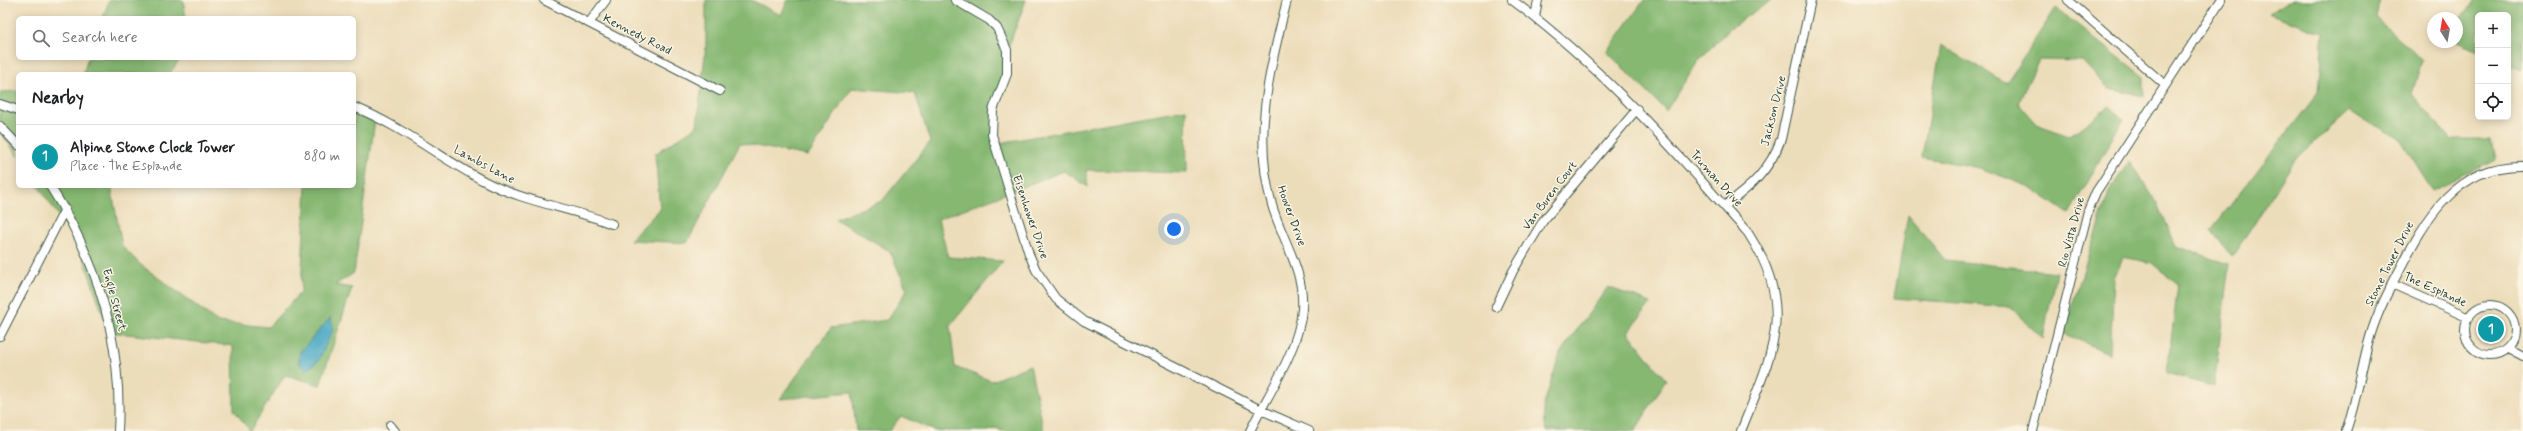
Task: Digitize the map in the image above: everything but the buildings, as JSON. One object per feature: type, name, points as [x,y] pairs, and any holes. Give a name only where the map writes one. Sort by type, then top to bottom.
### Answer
[{"type":"street","name":"Kennedy Road","points":[[544,0],[720,92]]},
{"type":"street","points":[[589,23],[606,0]]},
{"type":"street","name":"Eisenhower Drive","points":[[955,0],[989,20],[997,28],[1007,50],[1007,74],[992,110],[992,135],[1029,254],[1045,285],[1065,307],[1084,321],[1261,410],[1309,431]]},
{"type":"street","name":"Hoover Drive","points":[[1250,431],[1296,339],[1302,308],[1298,272],[1279,227],[1266,184],[1262,135],[1265,91],[1287,0]]},
{"type":"street","name":"Truman Drive","points":[[1512,0],[1581,55],[1637,109],[1724,206],[1759,249],[1773,284],[1776,303],[1775,334],[1770,359],[1741,431]]},
{"type":"street","points":[[1535,17],[1538,0]]},
{"type":"street","name":"Jackson Drive","points":[[1724,206],[1756,182],[1776,154],[1782,139],[1811,0]]},
{"type":"street","points":[[2068,0],[2165,85]]},
{"type":"street","name":"Rio Vista Drive","points":[[2033,431],[2088,211],[2104,176],[2221,0]]},
{"type":"street","points":[[0,104],[16,109]]},
{"type":"street","name":"Lambs Lane","points":[[356,108],[364,111],[485,182],[512,193],[588,214],[612,224]]},
{"type":"street","name":"Van Buren Court","points":[[1496,307],[1513,272],[1544,221],[1637,109]]},
{"type":"street","points":[[0,126],[16,143]]},
{"type":"street","name":"Stone Tower Drive","points":[[2346,431],[2370,336],[2380,307],[2422,227],[2436,208],[2449,195],[2481,175],[2501,168],[2523,166]]},
{"type":"street","name":"Engle Street","points":[[51,188],[65,209],[92,264],[110,324],[118,385],[118,431]]},
{"type":"street","points":[[0,336],[65,209]]},
{"type":"street","name":"The Esplande","points":[[2392,284],[2469,318]]},
{"type":"street","name":"The Esplande","points":[[2508,348],[2494,355],[2486,354],[2472,347],[2466,333],[2469,318],[2480,307],[2496,306],[2504,309],[2514,321],[2515,337]]},
{"type":"street","points":[[2523,341],[2515,337],[2508,348],[2523,356]]},
{"type":"green space","points":[[109,0],[183,0],[186,16],[104,16]]},
{"type":"green space","points":[[706,0],[751,0],[781,15],[788,0],[1026,0],[1008,48],[994,144],[1186,109],[1187,173],[1086,170],[1088,187],[1064,171],[938,219],[948,257],[1003,261],[950,326],[955,367],[992,381],[1030,365],[1044,431],[1001,431],[997,428],[989,431],[935,431],[901,416],[889,431],[856,431],[852,392],[780,399],[831,328],[887,320],[907,290],[890,251],[835,219],[882,201],[930,142],[915,93],[852,88],[808,156],[740,143],[687,243],[630,240],[660,209],[655,154],[697,126],[706,45]]},
{"type":"green space","points":[[1644,0],[1771,0],[1730,28],[1697,62],[1666,111],[1607,52]]},
{"type":"green space","points":[[2293,0],[2380,0],[2376,18],[2422,60],[2412,94],[2451,140],[2491,140],[2495,159],[2433,191],[2401,140],[2349,111],[2295,160],[2232,257],[2211,230],[2318,93],[2323,33],[2268,13]]},
{"type":"green space","points":[[2476,0],[2523,0],[2523,70],[2511,65],[2511,12],[2475,12],[2475,50],[2463,45],[2463,16]]},
{"type":"green space","points":[[2056,8],[2144,77],[2144,96],[2109,89],[2082,61],[2039,60],[2018,103],[2036,124],[2069,136],[2110,106],[2123,119],[2069,214],[2030,187],[1980,168],[1922,157],[1941,45],[2006,83]]},
{"type":"green space","points":[[87,60],[180,60],[170,72],[84,72]]},
{"type":"green space","points":[[16,91],[16,154],[0,131],[0,92]]},
{"type":"green space","points":[[356,109],[375,120],[354,273],[335,285],[352,288],[320,385],[285,375],[250,431],[234,410],[233,346],[109,332],[79,245],[39,188],[111,188],[122,246],[141,265],[218,322],[268,327],[301,292],[306,188],[356,188]]},
{"type":"green space","points":[[2129,161],[2158,204],[2176,246],[2229,264],[2214,387],[2167,373],[2178,285],[2152,263],[2123,257],[2114,278],[2110,354],[2063,333],[2109,192]]},
{"type":"green space","points":[[1908,215],[1945,260],[2056,272],[2043,339],[2010,307],[1894,298]]},
{"type":"green space","points":[[1608,287],[1651,303],[1628,332],[1666,380],[1635,431],[1546,431],[1543,407],[1560,353]]},
{"type":"water","points":[[331,317],[333,330],[318,361],[306,370],[299,363],[300,352]]},
{"type":"place","name":"Alpine Stone Clock Tower","points":[[2491,329]]}]
